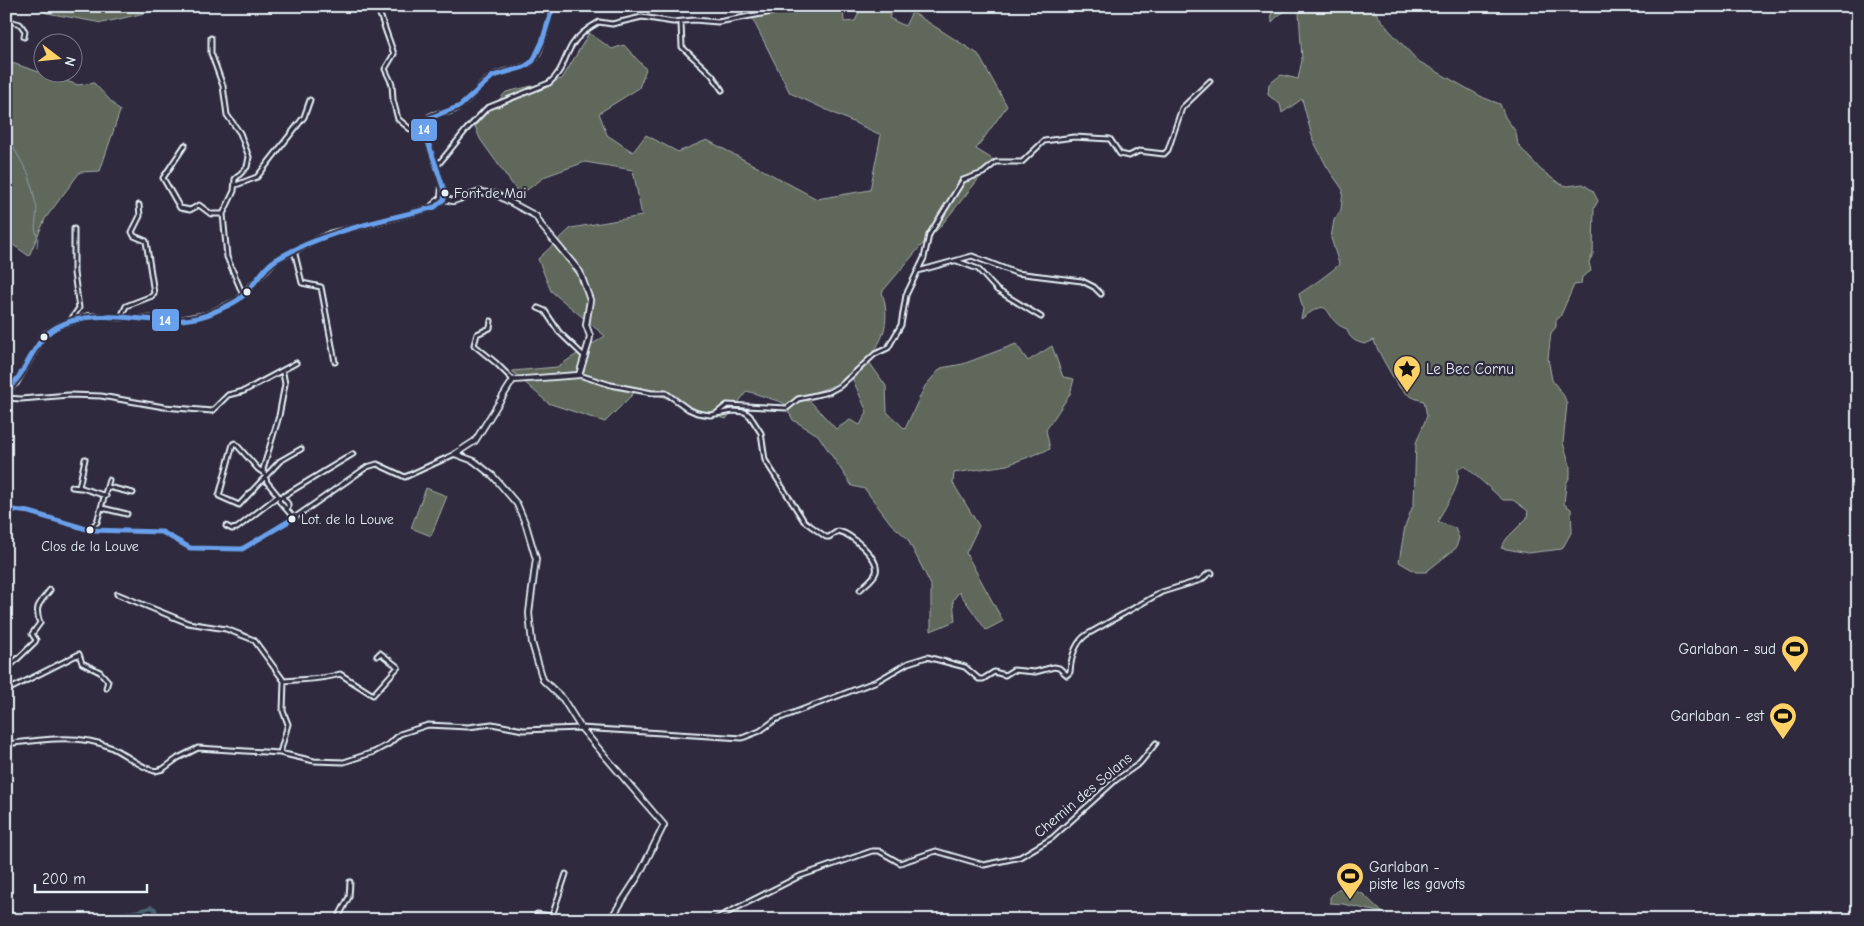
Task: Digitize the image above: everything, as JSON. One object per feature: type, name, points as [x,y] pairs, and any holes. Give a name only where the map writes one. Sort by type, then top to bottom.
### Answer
[{"type":"highway","points":[[6,911],[13,920]]},
{"type":"street","points":[[377,6],[394,54],[385,69],[392,84],[395,113],[404,125],[410,129],[424,130]]},
{"type":"street","points":[[442,198],[441,181],[424,130],[426,120],[431,115],[453,110],[493,76],[520,68],[533,60],[553,6]]},
{"type":"street","points":[[437,166],[466,130],[487,108],[549,83],[557,76],[572,46],[588,28],[599,22],[612,24],[642,17],[681,23],[694,20],[718,22],[772,12],[785,6]]},
{"type":"street","points":[[6,20],[20,24],[25,31],[24,37]]},
{"type":"street","points":[[681,23],[682,47],[712,75],[722,90]]},
{"type":"street","points":[[210,38],[211,53],[223,86],[227,115],[240,134],[249,157],[247,167],[235,179],[236,185],[229,205],[223,214],[227,257],[243,295]]},
{"type":"street","points":[[717,413],[727,405],[787,408],[798,399],[829,392],[848,381],[866,361],[888,348],[901,325],[906,295],[924,258],[929,235],[962,180],[983,173],[996,162],[1022,162],[1044,141],[1074,137],[1110,139],[1120,154],[1128,156],[1139,152],[1164,154],[1168,150],[1182,108],[1210,81]]},
{"type":"street","points":[[236,185],[257,177],[304,118],[310,100]]},
{"type":"street","points":[[185,145],[163,178],[180,208],[190,210],[199,205],[210,214],[223,214]]},
{"type":"street","points":[[6,391],[16,383],[44,335],[58,326],[88,316],[187,320],[206,315],[227,306],[243,295],[275,260],[329,234],[426,209],[442,198],[461,200],[480,192],[495,194],[536,216],[541,226],[580,272],[590,304],[586,325],[590,336],[579,375]]},
{"type":"street","points":[[120,317],[126,306],[152,296],[154,293],[146,241],[134,236],[132,232],[140,216],[139,205]]},
{"type":"street","points":[[70,321],[78,308],[74,273],[74,229]]},
{"type":"street","points":[[294,250],[302,283],[321,287],[335,362]]},
{"type":"street","points":[[918,271],[972,256],[1016,273],[1082,281],[1094,287],[1101,294]]},
{"type":"street","points":[[956,260],[978,269],[997,290],[1041,317]]},
{"type":"street","points":[[538,308],[545,311],[559,332],[585,357]]},
{"type":"street","points":[[491,321],[490,328],[476,334],[474,345],[513,380],[579,375],[652,393],[666,393],[688,409],[710,415],[733,411],[745,412],[750,416],[761,433],[765,460],[804,521],[826,537],[838,531],[854,537],[873,562],[876,569],[875,575],[860,590]]},
{"type":"street","points":[[6,398],[20,399],[69,395],[101,396],[164,407],[212,411],[228,395],[244,391],[296,363]]},
{"type":"street","points":[[265,475],[265,460],[279,416],[285,384],[283,373]]},
{"type":"street","points":[[6,509],[29,512],[90,530],[158,532],[169,535],[190,548],[234,550],[250,544],[373,464],[383,466],[405,477],[454,454],[475,441],[513,380]]},
{"type":"street","points":[[293,516],[265,475],[235,443],[233,444],[219,496],[239,505],[265,475],[280,461],[301,449]]},
{"type":"street","points":[[226,526],[232,529],[237,528],[280,498],[353,454]]},
{"type":"street","points":[[454,454],[474,461],[493,476],[520,510],[536,559],[529,613],[532,643],[543,680],[563,699],[581,728],[664,826],[650,850],[639,875],[610,920]]},
{"type":"street","points":[[80,488],[78,485],[85,460]]},
{"type":"street","points":[[90,530],[97,522],[106,496],[109,480]]},
{"type":"street","points":[[108,486],[133,493]]},
{"type":"street","points":[[72,487],[106,496]]},
{"type":"street","points":[[280,498],[288,504],[288,508]]},
{"type":"street","points":[[102,508],[127,514]]},
{"type":"street","points":[[6,744],[42,739],[86,740],[113,748],[155,771],[163,769],[178,758],[198,748],[280,753],[323,762],[344,762],[374,752],[400,734],[428,725],[468,727],[492,724],[524,730],[581,728],[742,738],[760,731],[775,720],[877,681],[908,663],[927,657],[965,667],[979,679],[984,679],[994,672],[1005,675],[1013,670],[1036,672],[1054,667],[1059,668],[1067,675],[1070,672],[1071,662],[1078,641],[1162,592],[1201,580],[1212,573]]},
{"type":"street","points":[[6,670],[35,642],[36,640],[32,634],[40,623],[36,614],[37,608],[50,590]]},
{"type":"street","points":[[117,594],[188,624],[211,626],[250,637],[284,681],[283,710],[288,724],[280,753]]},
{"type":"street","points":[[6,691],[79,654],[81,655],[82,663],[106,677],[108,681],[106,688]]},
{"type":"street","points":[[284,681],[313,678],[319,680],[340,674],[373,696],[398,666],[383,654],[377,656]]},
{"type":"street","name":"Chemin des Solans","points":[[714,919],[800,876],[872,851],[879,851],[900,863],[936,851],[984,865],[1020,857],[1052,838],[1116,780],[1140,764],[1156,743]]},
{"type":"street","points":[[534,920],[537,914],[552,916],[566,874]]},
{"type":"street","points":[[338,920],[349,897],[350,882]]},
{"type":"green space","points":[[31,6],[152,6],[149,12],[102,23],[47,13]]},
{"type":"green space","points":[[746,6],[843,6],[844,22],[855,21],[862,6],[876,6],[885,10],[887,6],[894,6],[889,18],[905,26],[912,12],[978,54],[1007,106],[976,149],[994,160],[939,228],[920,247],[882,292],[886,310],[885,328],[878,344],[867,359],[886,386],[887,412],[905,429],[925,386],[941,368],[963,364],[1016,344],[1028,361],[1052,346],[1063,377],[1074,379],[1070,394],[1046,430],[1050,449],[1007,465],[954,473],[953,483],[979,526],[966,553],[1003,621],[986,630],[959,592],[953,600],[955,621],[931,631],[931,585],[907,538],[891,524],[865,489],[852,486],[818,435],[793,420],[784,403],[747,391],[726,419],[680,404],[640,387],[605,422],[548,403],[512,371],[557,367],[605,336],[551,291],[538,259],[571,228],[642,216],[633,170],[585,162],[546,176],[520,195],[480,139],[475,126],[506,92],[562,79],[589,33],[612,49],[624,45],[646,69],[639,88],[599,113],[607,135],[633,152],[646,135],[678,152],[707,140],[817,199],[870,190],[881,135],[790,93]],"holes":[[[850,373],[867,412],[860,425],[850,420],[836,429],[810,401],[798,398],[835,385]]]},
{"type":"green space","points":[[1271,6],[1375,6],[1374,10],[1389,30],[1418,61],[1484,98],[1500,104],[1505,117],[1516,132],[1518,145],[1541,170],[1560,184],[1568,186],[1583,184],[1593,191],[1598,201],[1594,208],[1593,254],[1589,262],[1591,271],[1582,277],[1581,284],[1574,285],[1560,317],[1556,320],[1556,327],[1551,333],[1548,358],[1552,380],[1564,396],[1567,404],[1563,443],[1570,465],[1570,476],[1566,484],[1564,504],[1571,509],[1572,531],[1562,549],[1528,553],[1501,548],[1507,538],[1527,518],[1528,511],[1513,500],[1503,500],[1465,466],[1458,469],[1455,490],[1438,522],[1455,528],[1459,538],[1456,548],[1426,572],[1416,572],[1399,562],[1405,526],[1414,503],[1416,443],[1427,416],[1424,401],[1411,396],[1400,388],[1374,340],[1365,344],[1353,339],[1347,329],[1333,320],[1324,308],[1312,311],[1301,319],[1303,309],[1299,294],[1339,264],[1331,238],[1334,220],[1341,210],[1343,190],[1327,167],[1313,140],[1302,99],[1282,113],[1280,104],[1268,95],[1269,84],[1281,75],[1298,79],[1302,60],[1299,12],[1297,9],[1286,11],[1272,22]]},
{"type":"green space","points":[[6,61],[32,70],[32,82],[69,82],[78,85],[94,83],[120,111],[100,171],[80,172],[45,219],[29,256],[6,240]]},
{"type":"green space","points":[[426,488],[447,496],[431,536],[411,528]]},
{"type":"green space","name":"Garlaban - piste les gavots","points":[[1348,888],[1363,894],[1383,913],[1330,903],[1330,897],[1338,889]]},
{"type":"waterway","points":[[6,134],[29,175],[37,209],[35,229],[38,238],[37,247]]},
{"type":"waterway","points":[[90,920],[105,915],[136,912],[151,907],[155,909],[157,920]]},
{"type":"transit line","name":"14","points":[[6,391],[20,375],[42,340],[57,327],[75,320],[93,317],[170,321],[207,315],[238,300],[271,263],[295,249],[334,234],[435,207],[444,199],[445,193],[424,130],[427,119],[460,106],[493,76],[524,67],[533,61],[542,42],[553,6]]},
{"type":"transit line","name":"14","points":[[6,509],[29,512],[90,530],[162,532],[190,548],[242,549],[294,518]]},
{"type":"place","name":"Font de Mai","points":[[445,193]]},
{"type":"place","name":"Le Bec Cornu","points":[[1407,393]]},
{"type":"place","name":"Lot. de la Louve","points":[[292,519]]},
{"type":"place","name":"Clos de la Louve","points":[[90,530]]},
{"type":"place","name":"Garlaban - sud","points":[[1795,673]]},
{"type":"place","name":"Garlaban - est","points":[[1783,740]]},
{"type":"place","name":"Garlaban - piste les gavots","points":[[1350,900]]}]
